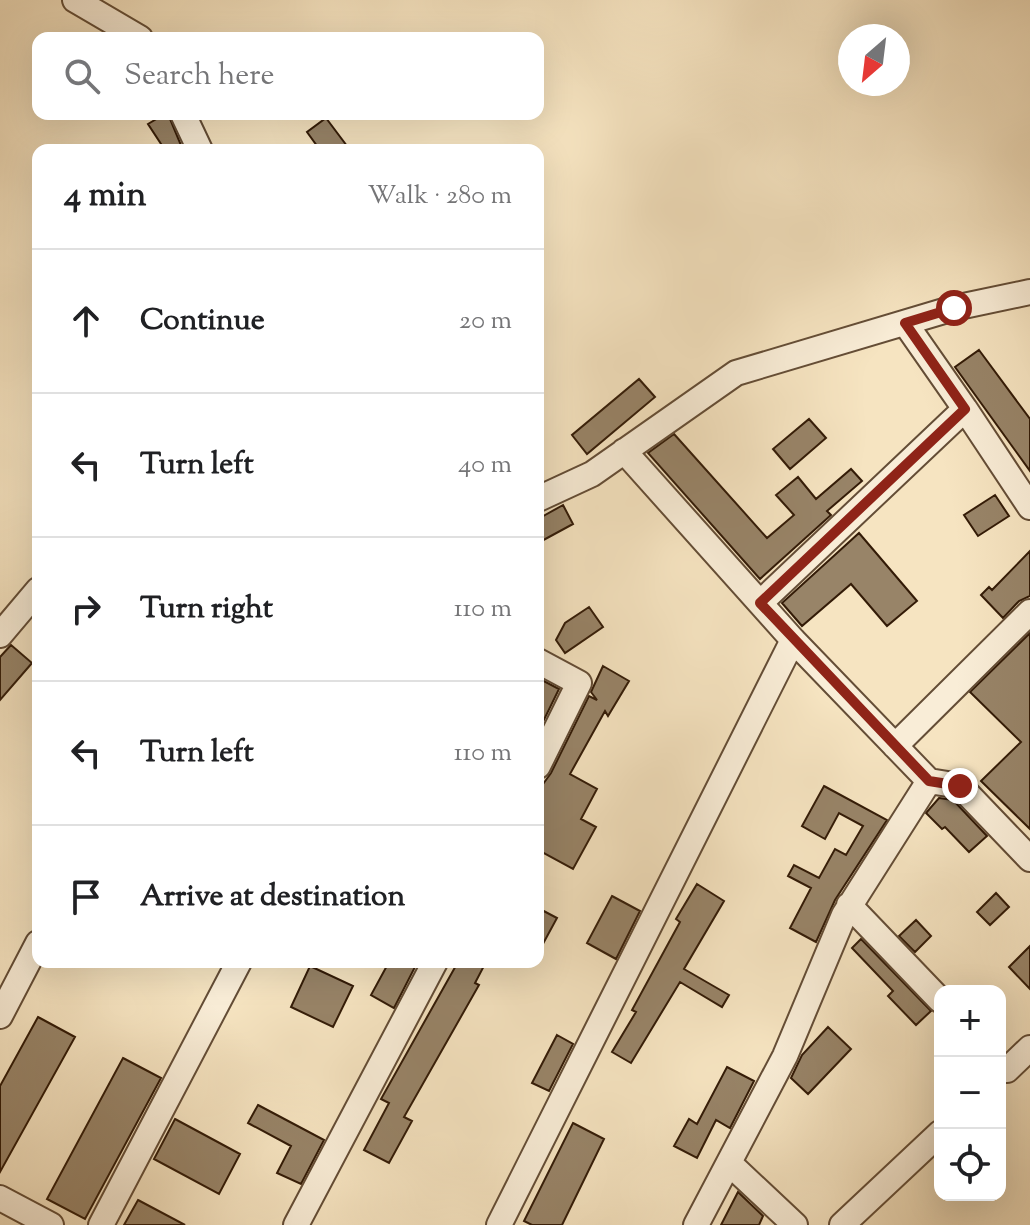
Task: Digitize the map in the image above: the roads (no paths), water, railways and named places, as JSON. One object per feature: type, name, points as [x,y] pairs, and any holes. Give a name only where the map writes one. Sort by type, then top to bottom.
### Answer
[{"type":"street","points":[[75,0],[130,32]]},
{"type":"street","points":[[186,120],[197,144]]},
{"type":"street","points":[[544,496],[592,474],[736,373],[954,308],[1030,292]]},
{"type":"street","points":[[905,323],[1029,502]]},
{"type":"street","points":[[760,603],[965,409]]},
{"type":"street","points":[[624,451],[793,640],[929,781],[960,786],[1030,859]]},
{"type":"street","points":[[0,635],[32,597]]},
{"type":"street","points":[[895,746],[1030,612]]},
{"type":"street","points":[[499,1225],[793,640]]},
{"type":"street","points":[[544,664],[579,683],[544,754]]},
{"type":"street","points":[[696,1225],[785,1056],[849,905],[929,781]]},
{"type":"street","points":[[849,905],[934,994]]},
{"type":"street","points":[[0,1016],[32,955]]},
{"type":"street","points":[[101,1225],[236,968]]},
{"type":"street","points":[[296,1225],[432,968]]},
{"type":"street","points":[[1006,1067],[1030,1048]]},
{"type":"street","points":[[842,1225],[934,1139]]},
{"type":"street","points":[[729,1163],[795,1225]]},
{"type":"street","points":[[0,1198],[51,1225]]}]
